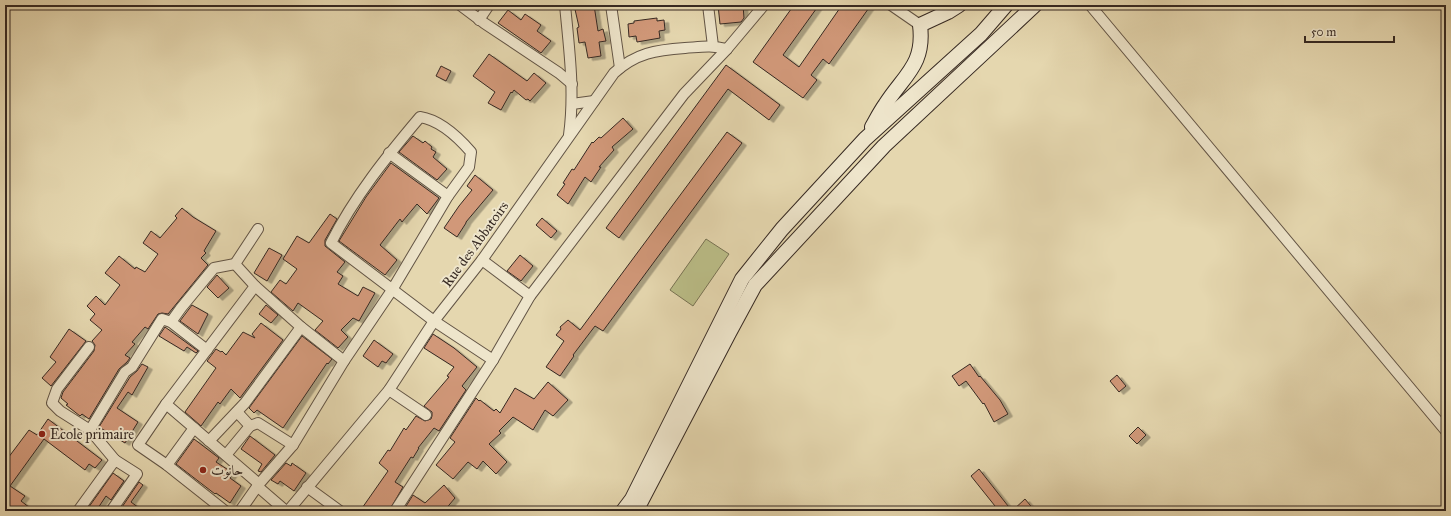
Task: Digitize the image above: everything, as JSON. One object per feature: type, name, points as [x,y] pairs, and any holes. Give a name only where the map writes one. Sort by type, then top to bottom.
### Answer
[{"type":"street","points":[[460,5],[479,20],[559,73],[572,84]]},
{"type":"street","points":[[479,20],[489,5]]},
{"type":"street","points":[[565,5],[572,84],[569,136]]},
{"type":"street","points":[[611,5],[620,68]]},
{"type":"street","points":[[708,5],[713,46]]},
{"type":"street","points":[[395,511],[493,360],[530,296],[684,94],[727,49],[764,5]]},
{"type":"street","points":[[890,5],[920,25]]},
{"type":"street","points":[[920,25],[948,12],[959,5]]},
{"type":"street","points":[[623,511],[632,499],[742,279],[782,229],[865,139],[981,34],[1006,5]]},
{"type":"street","points":[[636,511],[755,285],[884,146],[1035,5]]},
{"type":"street","points":[[1090,5],[1446,430]]},
{"type":"street","points":[[865,139],[885,105],[917,61],[921,37],[920,25]]},
{"type":"street","name":"Rue des Abbatoirs","points":[[287,511],[390,390],[434,321],[482,260],[608,80],[620,68],[639,56],[659,50],[713,46],[727,49]]},
{"type":"street","points":[[572,104],[594,101]]},
{"type":"street","points":[[240,511],[258,485],[293,445],[344,361],[392,290],[448,196],[468,167],[470,152],[459,139],[430,119],[420,117],[389,153],[341,223],[331,243],[392,290],[434,321],[493,360]]},
{"type":"street","points":[[389,153],[448,196]]},
{"type":"street","points":[[171,322],[214,268],[235,264],[258,229]]},
{"type":"street","points":[[482,260],[530,296]]},
{"type":"street","points":[[235,264],[255,286],[301,327],[344,361]]},
{"type":"street","points":[[226,511],[167,465],[138,445],[166,404],[255,286]]},
{"type":"street","points":[[90,430],[125,372],[132,367],[162,319],[171,322],[206,350]]},
{"type":"street","points":[[209,441],[245,403],[301,327]]},
{"type":"street","points":[[89,347],[57,389],[52,403],[60,412],[90,430],[115,460],[136,474],[112,511]]},
{"type":"street","points":[[390,390],[426,415]]},
{"type":"street","points":[[166,404],[226,455],[287,511]]},
{"type":"street","points":[[237,412],[250,426]]},
{"type":"street","points":[[226,455],[250,426],[258,423],[293,445]]},
{"type":"street","points":[[167,465],[194,428]]},
{"type":"street","points":[[78,511],[115,460]]},
{"type":"street","points":[[307,487],[340,511]]},
{"type":"green space","points":[[706,239],[729,254],[693,306],[670,290]]},
{"type":"building","points":[[574,5],[594,5],[598,31],[603,29],[606,41],[599,42],[601,56],[588,58],[585,42],[579,43],[577,28],[579,27]]},
{"type":"building","points":[[718,5],[743,5],[744,18],[741,22],[720,24]]},
{"type":"building","points":[[794,5],[819,5],[783,55],[799,67],[842,5],[871,5],[829,64],[823,59],[811,75],[817,80],[803,98],[753,62]]},
{"type":"building","points":[[508,10],[521,20],[525,14],[541,25],[537,31],[551,41],[541,53],[498,23]]},
{"type":"building","points":[[657,18],[657,21],[664,20],[665,30],[659,31],[660,38],[637,42],[636,36],[629,37],[628,24],[634,23],[634,21]]},
{"type":"building","points":[[489,54],[527,81],[534,73],[546,83],[530,101],[528,99],[526,100],[514,90],[512,93],[511,92],[501,110],[488,103],[495,92],[473,76]]},
{"type":"building","points":[[726,65],[780,105],[769,120],[728,89],[619,238],[606,228]]},
{"type":"building","points":[[441,66],[451,71],[446,81],[436,76]]},
{"type":"building","points":[[623,118],[633,129],[612,147],[614,150],[599,167],[601,167],[591,182],[585,177],[568,204],[557,195],[565,184],[563,183],[572,169],[574,170],[592,142],[593,143],[599,137],[601,138]]},
{"type":"building","points":[[727,132],[742,143],[603,331],[595,326],[573,355],[574,356],[560,376],[546,367],[564,341],[556,335],[561,329],[560,327],[568,320],[580,330]]},
{"type":"building","points":[[413,136],[423,143],[425,141],[432,147],[431,149],[436,152],[433,157],[447,169],[437,180],[399,152]]},
{"type":"building","points":[[391,163],[439,198],[427,214],[417,204],[402,222],[400,219],[380,245],[397,260],[385,275],[339,241],[366,197]]},
{"type":"building","points":[[475,175],[493,190],[466,222],[457,237],[444,228],[472,190],[467,186]]},
{"type":"building","points":[[182,208],[193,217],[216,231],[204,251],[206,253],[201,258],[208,265],[168,314],[158,314],[148,329],[145,327],[132,342],[135,344],[125,355],[130,358],[119,369],[89,419],[82,414],[80,416],[66,405],[68,404],[61,398],[63,392],[94,351],[95,345],[92,341],[102,330],[90,320],[95,314],[87,306],[96,296],[105,305],[120,285],[105,273],[119,256],[135,269],[136,267],[145,272],[158,254],[143,243],[151,231],[160,238],[177,218],[175,216]]},
{"type":"building","points":[[330,214],[337,219],[325,240],[325,246],[345,262],[337,272],[343,276],[338,284],[358,296],[363,287],[375,293],[359,321],[353,318],[341,330],[348,337],[338,348],[315,330],[323,321],[298,303],[293,311],[271,292],[280,280],[286,284],[297,269],[283,259],[297,236],[309,243]]},
{"type":"building","points":[[542,218],[557,231],[551,238],[536,225]]},
{"type":"building","points":[[269,248],[282,255],[267,281],[254,273]]},
{"type":"building","points":[[520,255],[533,266],[521,281],[507,271]]},
{"type":"building","points":[[217,275],[229,288],[218,298],[207,287]]},
{"type":"building","points":[[192,305],[208,314],[198,334],[180,321]]},
{"type":"building","points":[[266,305],[278,315],[271,323],[259,314]]},
{"type":"building","points":[[261,323],[283,340],[240,398],[231,389],[220,404],[218,402],[201,426],[185,412],[216,368],[207,361],[216,349],[221,352],[222,351],[226,355],[243,332],[255,338],[252,334]]},
{"type":"building","points":[[165,327],[198,351],[196,353],[187,347],[184,351],[159,336]]},
{"type":"building","points":[[69,329],[86,341],[51,386],[42,378],[56,362],[50,357]]},
{"type":"building","points":[[433,334],[454,348],[477,367],[462,386],[466,390],[439,431],[434,428],[418,448],[413,458],[411,457],[395,482],[403,487],[389,511],[360,511],[388,471],[379,463],[388,450],[390,451],[404,428],[406,430],[416,416],[425,421],[431,419],[432,412],[424,406],[449,377],[447,376],[454,367],[424,348]]},
{"type":"building","points":[[302,336],[332,359],[328,364],[327,363],[283,428],[257,410],[254,413],[249,408]]},
{"type":"building","points":[[374,340],[393,354],[386,363],[382,361],[378,367],[363,356]]},
{"type":"building","points":[[142,364],[148,367],[132,395],[128,392],[117,408],[138,422],[125,443],[99,427],[130,377]]},
{"type":"building","points":[[970,364],[979,377],[980,376],[1000,400],[1008,414],[994,422],[984,403],[983,404],[966,381],[959,386],[952,376]]},
{"type":"building","points":[[1117,375],[1126,386],[1119,392],[1110,381]]},
{"type":"building","points":[[548,382],[568,400],[553,416],[545,410],[533,430],[513,417],[499,431],[501,433],[489,444],[507,462],[496,474],[483,461],[477,469],[468,462],[453,479],[436,465],[455,442],[450,438],[476,398],[494,411],[496,409],[500,413],[515,388],[534,399]]},
{"type":"building","points":[[48,419],[102,460],[95,468],[89,464],[85,470],[44,439],[10,486],[25,496],[21,501],[34,511],[5,511],[5,462],[29,430],[37,435]]},
{"type":"building","points":[[1138,427],[1146,435],[1137,444],[1129,436]]},
{"type":"building","points":[[250,436],[275,455],[261,472],[258,471],[262,464],[241,449]]},
{"type":"building","name":"حانوت","points":[[194,439],[219,458],[216,462],[233,473],[230,478],[241,486],[230,503],[216,493],[215,494],[176,464]]},
{"type":"building","points":[[286,463],[291,466],[292,463],[306,473],[294,491],[280,481],[278,484],[271,480]]},
{"type":"building","points":[[979,469],[1012,511],[999,511],[971,476]]},
{"type":"building","points":[[113,473],[124,481],[111,500],[106,496],[96,511],[86,511]]},
{"type":"building","points":[[139,482],[143,485],[131,502],[143,511],[127,511],[122,507]]},
{"type":"building","points":[[444,485],[455,498],[444,511],[437,507],[434,510],[435,511],[403,511],[413,495],[425,503]]},
{"type":"building","points":[[1025,499],[1035,511],[1012,511]]},
{"type":"place","name":"Ecole primaire","points":[[42,434]]},
{"type":"place","name":"حانوت","points":[[203,470]]}]
